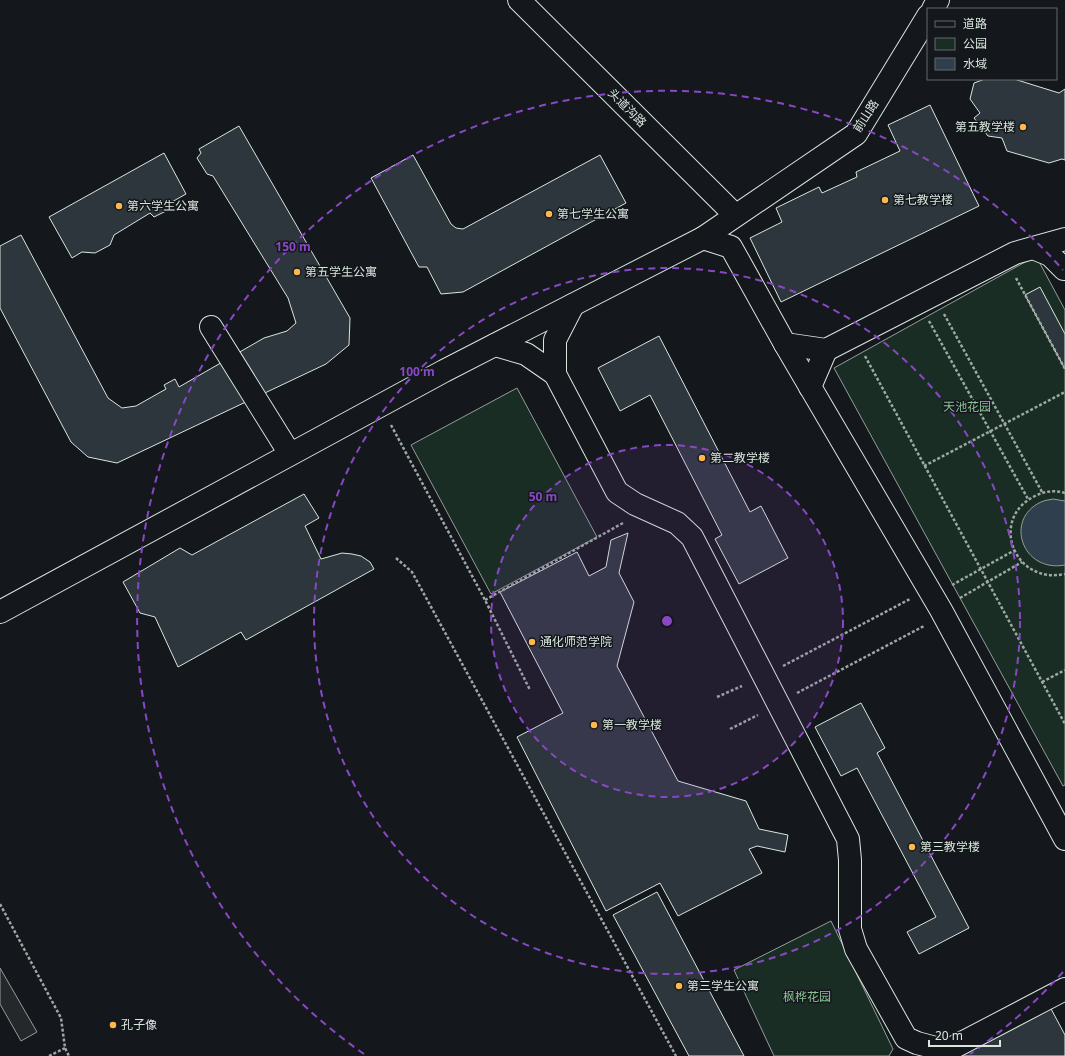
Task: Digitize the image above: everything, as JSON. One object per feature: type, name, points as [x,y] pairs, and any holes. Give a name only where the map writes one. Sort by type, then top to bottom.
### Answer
[{"type":"street","name":"头道沟路","points":[[519,0],[735,215]]},
{"type":"street","name":"前山路","points":[[0,612],[380,405],[703,238],[856,134],[927,18]]},
{"type":"street","points":[[703,238],[731,247],[785,344],[1057,808],[1065,839]]},
{"type":"street","points":[[785,344],[826,350],[1015,253],[1065,239]]},
{"type":"street","points":[[1033,248],[1050,255],[1065,269]]},
{"type":"street","points":[[555,374],[556,340],[572,305]]},
{"type":"street","points":[[211,327],[290,454]]},
{"type":"street","points":[[495,345],[526,354],[555,374],[617,492],[635,504],[677,523],[692,537],[848,839],[850,860],[850,929],[856,949],[905,1047],[917,1044],[942,1053],[1065,988]]},
{"type":"street","points":[[810,387],[826,350]]},
{"type":"path","points":[[1015,276],[1065,369]]},
{"type":"path","points":[[926,299],[1004,424],[1042,492]]},
{"type":"path","points":[[926,299],[990,431],[1028,499]]},
{"type":"path","points":[[862,352],[1065,724]]},
{"type":"path","points":[[924,466],[1065,392]]},
{"type":"path","points":[[380,405],[485,600],[530,690]]},
{"type":"path","points":[[1065,493],[1056,491],[1042,492],[1028,499],[1020,507],[1013,518],[1011,532],[1012,546],[1018,558],[1028,568],[1041,575],[1056,576],[1065,574]]},
{"type":"path","points":[[485,600],[606,533]]},
{"type":"path","points":[[953,585],[1015,550]]},
{"type":"path","points":[[396,558],[412,572],[676,1056]]},
{"type":"path","points":[[960,598],[1022,562]]},
{"type":"path","points":[[717,697],[764,676],[911,599]]},
{"type":"path","points":[[730,730],[924,627]]},
{"type":"path","points":[[1042,682],[1065,670]]},
{"type":"path","points":[[0,904],[61,1018],[65,1048],[69,1056]]},
{"type":"path","points":[[49,1056],[65,1048]]},
{"type":"green space","name":"天池花园","points":[[1036,256],[1065,310],[1065,785],[1063,786],[834,368]]},
{"type":"green space","points":[[517,388],[597,537],[491,594],[411,445]]},
{"type":"green space","name":"枫桦花园","points":[[831,921],[893,1049],[889,1056],[774,1056],[734,970]]},
{"type":"shaded area","points":[[0,968],[37,1032],[21,1041],[0,1004]]},
{"type":"water","points":[[1053,499],[1065,501],[1065,565],[1050,565],[1038,561],[1029,553],[1023,543],[1021,532],[1023,520],[1030,510],[1041,502]]},
{"type":"building","name":"第五教学楼","points":[[982,80],[1017,80],[1059,93],[1065,89],[1065,160],[1062,159],[1049,163],[1007,151],[1002,138],[988,136],[974,118],[980,113],[970,99],[974,83]]},
{"type":"building","name":"第七教学楼","points":[[930,105],[979,206],[781,302],[750,238],[782,222],[776,208],[819,187],[822,193],[857,177],[856,172],[900,151],[888,125]]},
{"type":"building","name":"第五学生公寓","points":[[239,126],[350,318],[349,345],[326,364],[117,463],[88,457],[71,442],[0,308],[0,246],[21,235],[108,398],[122,408],[136,406],[166,389],[164,385],[175,379],[179,387],[264,338],[287,331],[296,323],[288,298],[213,176],[207,174],[197,158],[201,153],[199,149]]},
{"type":"building","name":"第六学生公寓","points":[[164,153],[186,194],[170,203],[170,209],[154,217],[150,213],[114,235],[110,245],[95,253],[82,252],[72,258],[49,217]]},
{"type":"building","name":"第七学生公寓","points":[[413,155],[451,224],[456,228],[463,229],[600,155],[626,203],[463,292],[441,294],[427,267],[419,267],[371,178]]},
{"type":"building","points":[[1040,287],[1065,334],[1065,369],[1025,295]]},
{"type":"building","name":"第二教学楼","points":[[659,336],[750,512],[761,506],[788,558],[739,584],[715,539],[722,535],[650,395],[620,411],[598,368]]},
{"type":"building","points":[[304,494],[319,518],[305,526],[321,559],[342,553],[352,554],[361,556],[370,562],[374,569],[246,640],[241,632],[178,667],[155,617],[140,613],[123,582],[180,548],[192,555]]},
{"type":"building","name":"第一教学楼","points":[[628,533],[619,573],[634,602],[617,666],[678,781],[746,801],[759,829],[788,835],[785,852],[757,846],[749,849],[762,873],[678,916],[660,883],[606,911],[517,737],[563,713],[500,592],[577,552],[589,576],[606,567],[611,540]]},
{"type":"building","name":"第三教学楼","points":[[861,703],[885,748],[877,753],[969,928],[919,954],[907,932],[936,917],[857,768],[841,776],[815,727]]},
{"type":"building","name":"第三学生公寓","points":[[657,892],[744,1056],[689,1056],[613,915]]},
{"type":"building","points":[[1049,1005],[1065,1035],[1065,1056],[957,1056]]},
{"type":"place","name":"第五教学楼","points":[[1023,127]]},
{"type":"place","name":"第七教学楼","points":[[885,200]]},
{"type":"place","name":"第六学生公寓","points":[[119,206]]},
{"type":"place","name":"第七学生公寓","points":[[549,214]]},
{"type":"place","name":"第五学生公寓","points":[[297,272]]},
{"type":"place","name":"第二教学楼","points":[[702,458]]},
{"type":"place","name":"通化师范学院","points":[[532,642]]},
{"type":"place","name":"第一教学楼","points":[[594,725]]},
{"type":"place","name":"第三教学楼","points":[[912,847]]},
{"type":"place","name":"第三学生公寓","points":[[679,986]]},
{"type":"place","name":"孔子像","points":[[113,1025]]}]
